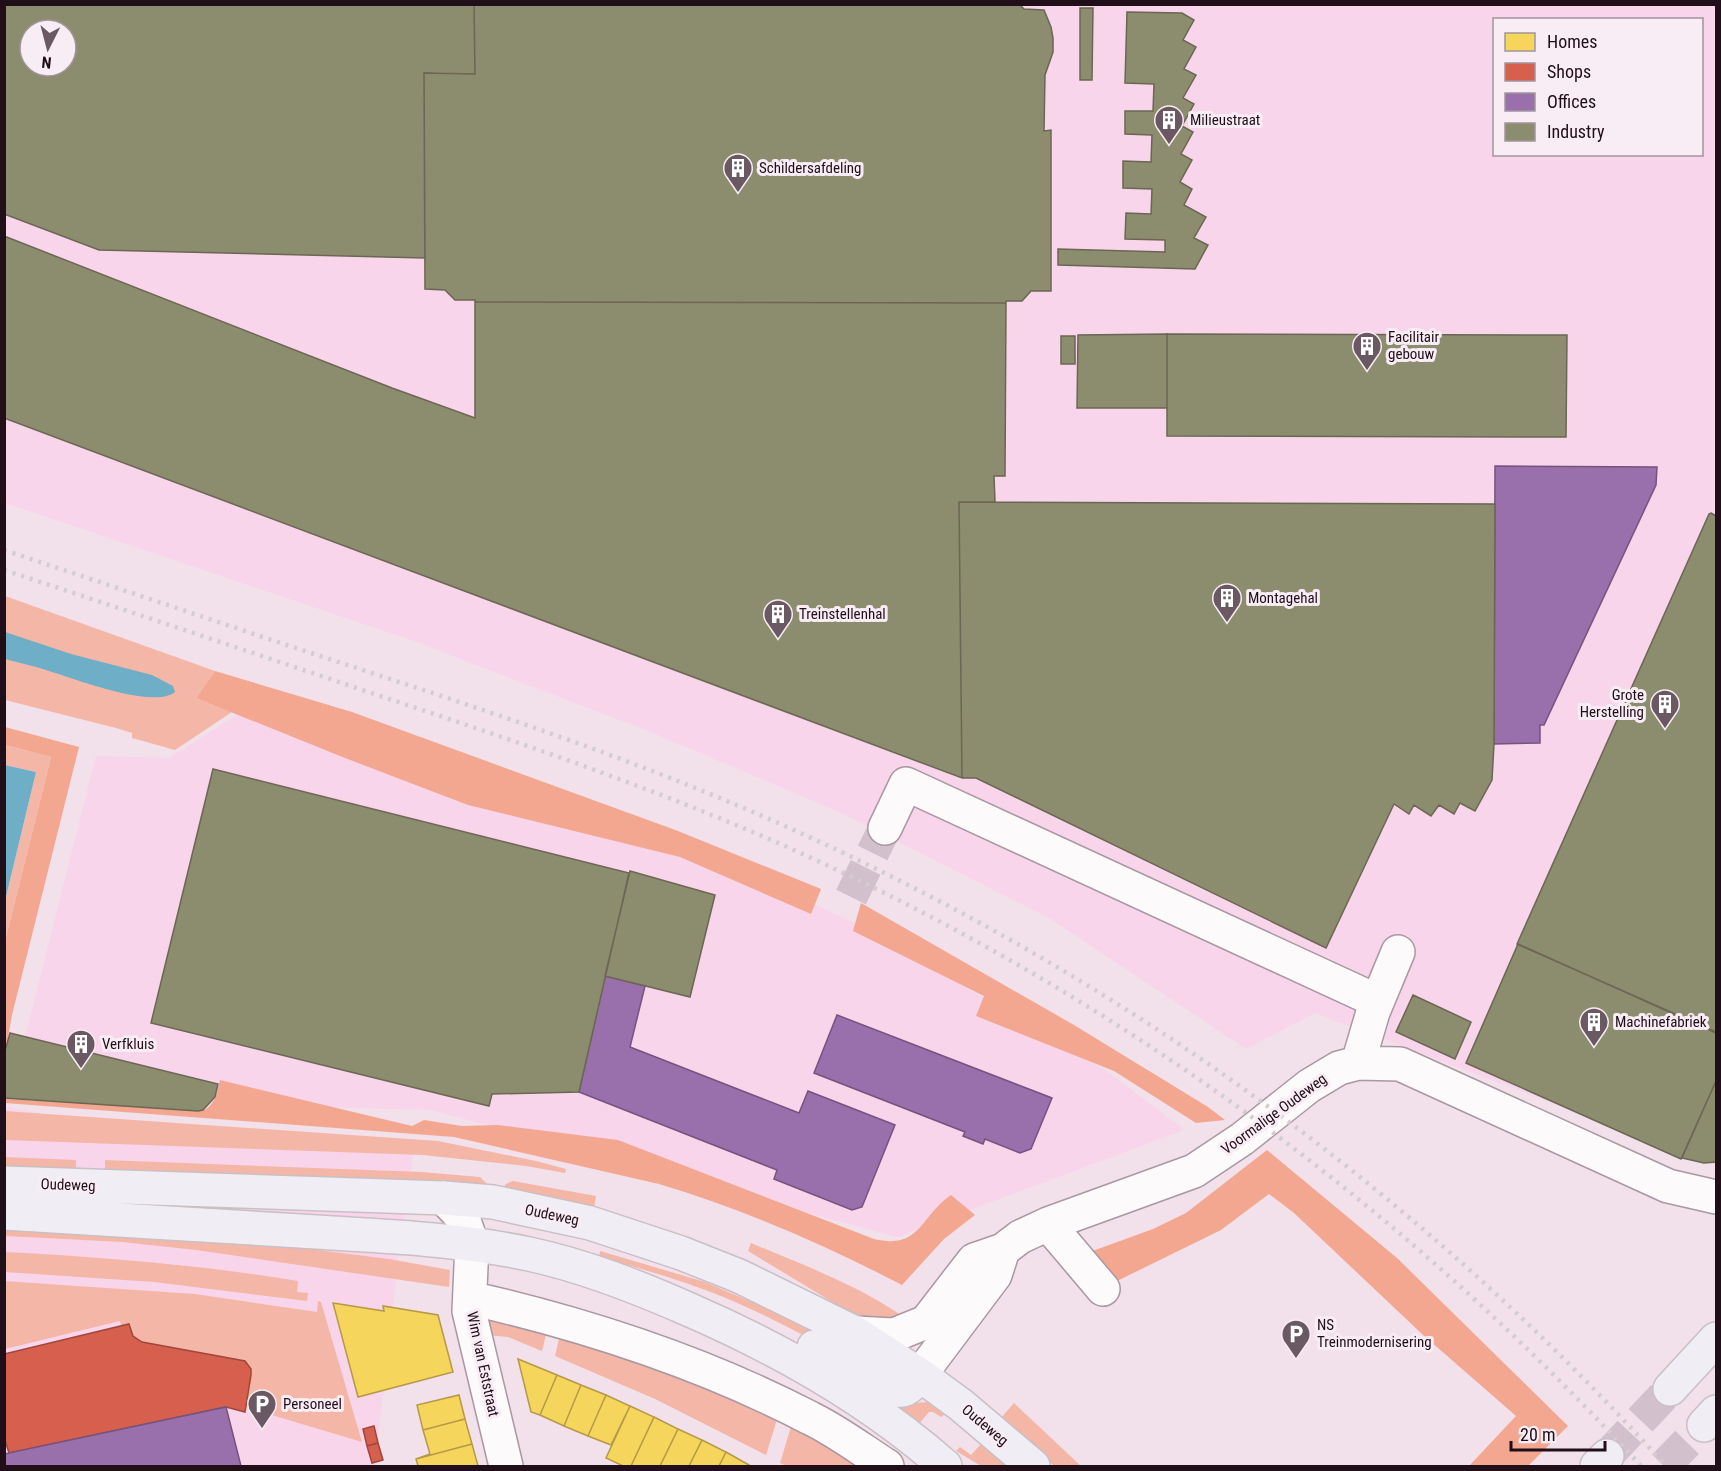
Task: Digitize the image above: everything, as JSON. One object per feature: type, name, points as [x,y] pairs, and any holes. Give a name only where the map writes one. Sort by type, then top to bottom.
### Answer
[{"type":"main road","name":"Oudeweg","points":[[4,1183],[444,1198],[493,1202],[599,1226],[681,1253],[739,1276],[855,1333],[961,1405],[1033,1467]]},
{"type":"main road","name":"Oudeweg","points":[[4,1213],[472,1244],[531,1255],[592,1271],[667,1300],[769,1347],[876,1412],[918,1443],[945,1467]]},
{"type":"main road","points":[[1670,1389],[1716,1339]]},
{"type":"main road","points":[[769,1347],[806,1343],[895,1392],[906,1390],[920,1375]]},
{"type":"street","points":[[885,828],[906,784],[1377,1002]]},
{"type":"street","points":[[1358,1063],[1377,1002],[1398,952]]},
{"type":"street","name":"Voormalige Oudeweg","points":[[855,1333],[894,1335],[926,1322],[974,1260],[1003,1250],[1020,1237],[1048,1224],[1194,1171],[1242,1139],[1309,1086],[1339,1068],[1358,1063],[1400,1065],[1668,1186],[1716,1197]]},
{"type":"street","name":"Wim van Eststraat","points":[[444,1198],[463,1218],[472,1244],[469,1311],[506,1467]]},
{"type":"street","points":[[1048,1224],[1103,1289]]},
{"type":"street","points":[[920,1375],[995,1275],[1003,1250]]},
{"type":"street","points":[[470,1298],[557,1319],[633,1343],[727,1378],[812,1419],[887,1467]]},
{"type":"shaded area","points":[[5,5],[1716,5],[1716,1165],[1315,1013],[1246,1049],[1049,918],[837,811],[648,731],[414,641],[5,503]]},
{"type":"shaded area","points":[[5,596],[215,671],[196,698],[232,712],[175,750],[132,738],[132,733],[116,728],[5,700]]},
{"type":"shaded area","points":[[215,671],[352,712],[678,831],[821,889],[811,914],[680,857],[468,805],[196,698]]},
{"type":"shaded area","points":[[256,703],[686,846],[870,930],[1111,1074],[1184,1130],[897,1237],[432,1110],[9,1100],[96,756],[169,758]]},
{"type":"shaded area","points":[[5,727],[79,747],[12,1015],[5,1054],[5,941],[51,757],[5,745]]},
{"type":"shaded area","points":[[5,745],[51,757],[5,941],[5,901],[36,772],[5,765]]},
{"type":"shaded area","points":[[861,903],[1074,1025],[1208,1107],[1225,1120],[1196,1123],[1114,1071],[976,1016],[984,996],[853,931]]},
{"type":"shaded area","points":[[220,1080],[412,1126],[424,1120],[462,1126],[498,1125],[618,1140],[874,1239],[902,1240],[911,1235],[951,1195],[975,1215],[944,1239],[902,1285],[783,1229],[690,1194],[659,1184],[454,1137],[5,1103],[5,1099],[205,1110],[214,1100]]},
{"type":"shaded area","points":[[4,1107],[73,1119],[414,1148],[398,1259],[375,1466],[5,1466]]},
{"type":"shaded area","points":[[4,1111],[438,1141],[566,1169],[565,1173],[526,1166],[423,1155],[5,1140]]},
{"type":"shaded area","points":[[1267,1150],[1397,1258],[1568,1426],[1528,1466],[1469,1466],[1516,1416],[1422,1334],[1294,1213],[1269,1194],[1221,1230],[1115,1282],[1087,1253],[1153,1229],[1186,1213]]},
{"type":"shaded area","points":[[5,1157],[76,1160],[76,1180],[5,1177]]},
{"type":"shaded area","points":[[105,1160],[422,1172],[480,1177],[489,1186],[235,1185],[222,1173],[105,1169]]},
{"type":"shaded area","points":[[513,1181],[596,1196],[593,1215],[501,1190]]},
{"type":"shaded area","points":[[4,1227],[262,1243],[389,1259],[450,1270],[449,1287],[196,1250],[122,1242],[5,1236]]},
{"type":"shaded area","points":[[751,1243],[847,1284],[901,1315],[900,1318],[865,1319],[852,1314],[748,1251]]},
{"type":"shaded area","points":[[600,1251],[705,1282],[768,1309],[871,1362],[863,1367],[744,1306],[679,1281],[599,1257]]},
{"type":"shaded area","points":[[5,1252],[152,1262],[298,1281],[297,1292],[308,1293],[307,1301],[154,1282],[5,1272]]},
{"type":"shaded area","points":[[4,1281],[195,1294],[317,1312],[318,1301],[321,1302],[362,1442],[228,1402],[126,1344],[120,1321],[5,1349]]},
{"type":"shaded area","points":[[487,1318],[548,1327],[542,1351],[508,1337],[485,1335]]},
{"type":"shaded area","points":[[561,1330],[779,1413],[766,1455],[655,1399],[555,1356]]},
{"type":"shaded area","points":[[929,1402],[944,1415],[941,1417],[929,1412],[918,1425],[894,1408],[898,1404]]},
{"type":"shaded area","points":[[1014,1403],[1081,1466],[1054,1466],[1000,1419]]},
{"type":"shaded area","points":[[793,1420],[868,1466],[787,1466],[780,1463]]},
{"type":"shaded area","points":[[981,1444],[1007,1466],[981,1466],[956,1451],[960,1447],[971,1455]]},
{"type":"water","points":[[5,632],[71,654],[152,675],[173,686],[175,692],[164,697],[128,694],[5,659]]},
{"type":"water","points":[[4,765],[36,772],[5,901]]},
{"type":"building: Homes","points":[[333,1303],[384,1311],[383,1306],[438,1315],[453,1372],[358,1397]]},
{"type":"building: Homes","points":[[518,1359],[557,1375],[540,1415],[531,1412]]},
{"type":"building: Homes","points":[[557,1375],[581,1385],[564,1426],[540,1415]]},
{"type":"building: Homes","points":[[581,1385],[606,1395],[588,1436],[564,1426]]},
{"type":"building: Homes","points":[[459,1395],[465,1419],[423,1430],[417,1405]]},
{"type":"building: Homes","points":[[606,1395],[630,1406],[611,1445],[588,1436]]},
{"type":"building: Homes","points":[[630,1406],[654,1417],[631,1466],[623,1466],[606,1458]]},
{"type":"building: Homes","points":[[654,1417],[678,1429],[660,1466],[631,1466]]},
{"type":"building: Homes","points":[[465,1419],[472,1444],[416,1459],[430,1454],[423,1430]]},
{"type":"building: Homes","points":[[678,1429],[702,1440],[689,1466],[660,1466]]},
{"type":"building: Homes","points":[[702,1440],[726,1452],[719,1466],[689,1466]]},
{"type":"building: Homes","points":[[472,1444],[478,1466],[418,1466],[416,1459]]},
{"type":"building: Homes","points":[[726,1452],[749,1465],[719,1466]]},
{"type":"building: Shops","points":[[129,1324],[133,1336],[142,1342],[245,1361],[251,1369],[251,1375],[245,1412],[226,1407],[9,1453],[4,1437],[4,1354]]},
{"type":"building: Shops","points":[[374,1426],[378,1443],[367,1446],[363,1429]]},
{"type":"building: Shops","points":[[378,1443],[383,1460],[372,1463],[367,1446]]},
{"type":"building: Offices","points":[[1495,466],[1657,467],[1656,485],[1544,725],[1540,725],[1540,743],[1494,744]]},
{"type":"building: Offices","points":[[605,976],[645,986],[630,1047],[799,1113],[808,1091],[895,1125],[862,1207],[852,1210],[774,1179],[777,1170],[579,1092]]},
{"type":"building: Offices","points":[[837,1015],[1052,1098],[1031,1149],[1020,1153],[985,1139],[983,1144],[963,1136],[965,1132],[814,1073]]},
{"type":"building: Offices","points":[[226,1407],[241,1466],[4,1466],[4,1454]]},
{"type":"building: Industry","points":[[4,4],[474,5],[475,74],[424,73],[425,258],[99,250],[4,214]]},
{"type":"building: Industry","name":"Schildersafdeling","points":[[474,4],[1019,4],[1024,9],[1044,10],[1053,38],[1053,52],[1045,75],[1044,131],[1051,130],[1051,291],[1031,291],[1022,301],[1006,301],[1006,303],[475,302],[475,300],[455,300],[445,290],[425,289],[424,73],[475,74]]},
{"type":"building: Industry","points":[[1080,8],[1093,8],[1092,80],[1080,80]]},
{"type":"building: Industry","name":"Milieustraat","points":[[1127,12],[1182,13],[1194,20],[1183,40],[1196,47],[1184,69],[1196,75],[1183,98],[1194,104],[1182,126],[1193,132],[1181,154],[1192,160],[1180,182],[1192,189],[1184,205],[1206,217],[1194,238],[1208,245],[1195,269],[1058,265],[1058,249],[1165,252],[1165,240],[1125,239],[1126,213],[1151,214],[1152,189],[1123,188],[1123,161],[1151,162],[1152,135],[1125,134],[1125,111],[1153,111],[1154,84],[1125,83]]},
{"type":"building: Industry","name":"Treinstellenhal","points":[[4,236],[392,388],[475,418],[475,302],[1006,303],[1005,476],[994,476],[995,502],[959,502],[962,778],[4,418]]},
{"type":"building: Industry","name":"Facilitair gebouw","points":[[1167,334],[1567,335],[1566,437],[1167,436]]},
{"type":"building: Industry","points":[[1167,334],[1167,408],[1077,408],[1078,335]]},
{"type":"building: Industry","points":[[1061,336],[1075,336],[1075,364],[1061,364]]},
{"type":"building: Industry","name":"Montagehal","points":[[959,502],[1495,504],[1492,780],[1475,811],[1460,803],[1454,814],[1439,805],[1431,816],[1414,805],[1409,814],[1394,804],[1326,948],[976,778],[962,778]]},
{"type":"building: Industry","name":"Grote Herstelling","points":[[1711,513],[1716,516],[1716,1032],[1517,944]]},
{"type":"building: Industry","points":[[213,769],[629,873],[579,1092],[492,1094],[489,1106],[151,1023]]},
{"type":"building: Industry","points":[[630,871],[715,895],[690,997],[605,976]]},
{"type":"building: Industry","name":"Machinefabriek","points":[[1518,944],[1716,1033],[1716,1081],[1681,1159],[1466,1063]]},
{"type":"building: Industry","points":[[1413,995],[1471,1022],[1455,1059],[1396,1032]]},
{"type":"building: Industry","name":"Verfkluis","points":[[10,1033],[218,1084],[215,1097],[203,1110],[198,1111],[4,1098],[4,1054]]},
{"type":"building: Industry","points":[[1716,1081],[1716,1162],[1704,1163],[1682,1158]]},
{"type":"tunnel","points":[[851,897],[885,828]]},
{"type":"tunnel","points":[[1607,1456],[1670,1389]]},
{"type":"tunnel","points":[[1664,1466],[1704,1425]]},
{"type":"railway","points":[[4,550],[475,707],[661,775],[753,812],[882,872],[1007,938],[1128,1011],[1245,1090],[1358,1175],[1466,1266],[1568,1363],[1666,1466]]},
{"type":"railway","points":[[4,570],[476,728],[677,801],[776,842],[897,900],[1016,963],[1130,1033],[1241,1109],[1347,1190],[1450,1277],[1548,1369],[1641,1466]]},
{"type":"place","name":"Milieustraat","points":[[1169,146]]},
{"type":"place","name":"Schildersafdeling","points":[[738,194]]},
{"type":"place","name":"Facilitair gebouw","points":[[1367,372]]},
{"type":"place","name":"Montagehal","points":[[1227,624]]},
{"type":"place","name":"Treinstellenhal","points":[[778,640]]},
{"type":"place","name":"Grote Herstelling","points":[[1665,730]]},
{"type":"place","name":"Machinefabriek","points":[[1594,1048]]},
{"type":"place","name":"Verfkluis","points":[[81,1070]]},
{"type":"place","name":"NS Treinmodernisering","points":[[1296,1360]]},
{"type":"place","name":"Personeel","points":[[262,1430]]}]
